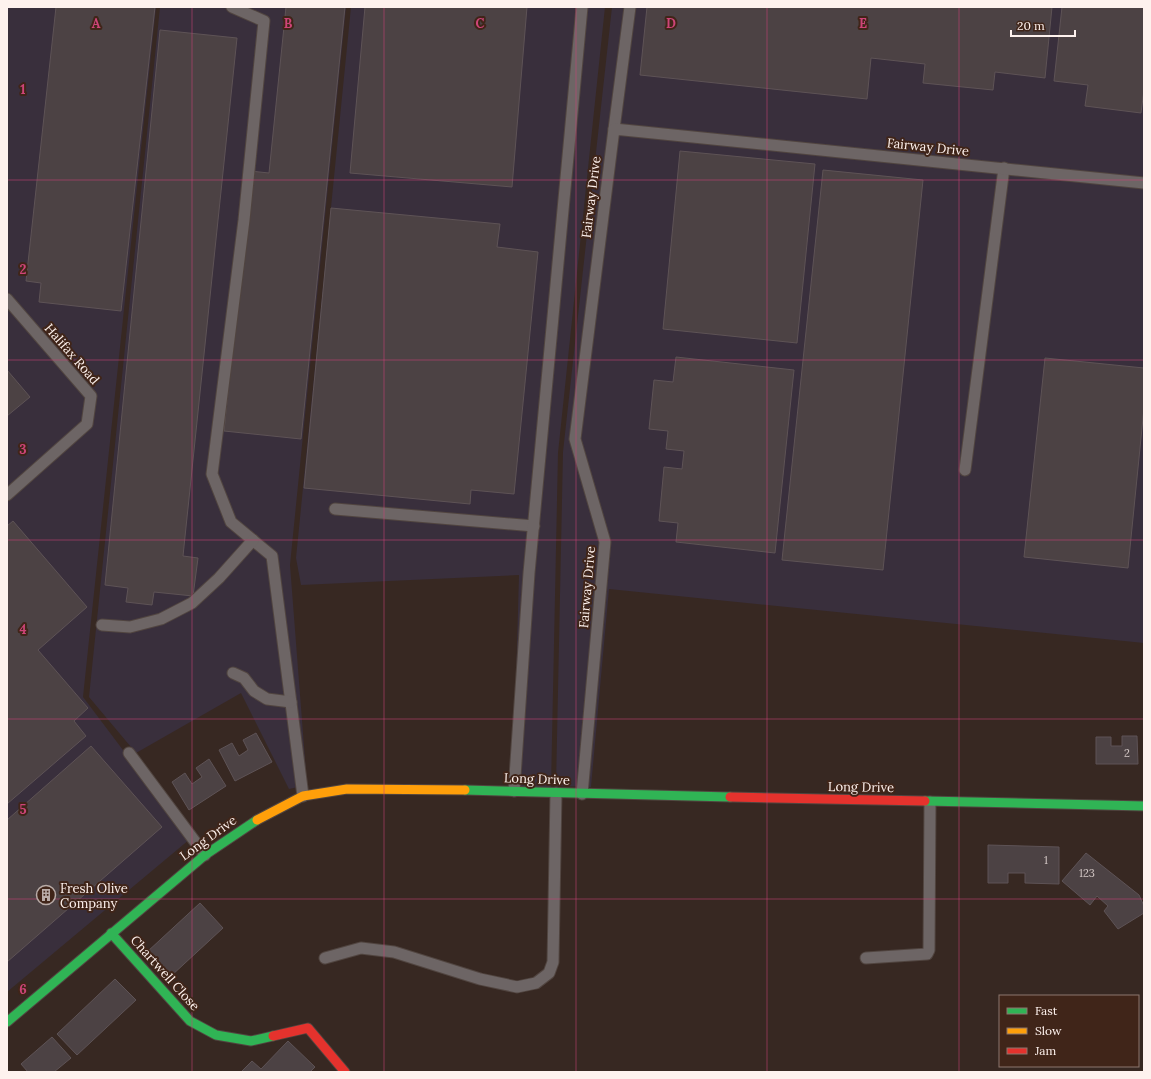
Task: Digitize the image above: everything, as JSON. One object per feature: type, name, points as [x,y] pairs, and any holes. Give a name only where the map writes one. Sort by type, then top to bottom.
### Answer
[{"type":"street","name":"Long Drive","points":[[7,1022],[205,855],[249,824],[303,796],[347,789],[514,791],[582,794],[1144,806]]},
{"type":"street","name":"Chartwell Close","points":[[111,933],[190,1021],[216,1035],[251,1041],[308,1028],[345,1072]]},
{"type":"lane","points":[[232,7],[264,21],[244,220],[212,474],[231,522],[272,556],[303,796]]},
{"type":"lane","points":[[514,791],[534,526],[582,7]]},
{"type":"lane","points":[[614,129],[630,7]]},
{"type":"lane","name":"Fairway Drive","points":[[582,794],[605,542],[575,439],[614,129],[1144,183]]},
{"type":"lane","points":[[965,470],[1004,168]]},
{"type":"lane","name":"Halifax Road","points":[[7,299],[90,396],[87,424],[7,495]]},
{"type":"lane","points":[[335,509],[534,526]]},
{"type":"lane","points":[[102,625],[130,627],[161,619],[192,603],[219,578],[253,540]]},
{"type":"lane","points":[[233,673],[244,678],[254,691],[267,699],[291,702]]},
{"type":"lane","points":[[129,753],[205,855]]},
{"type":"lane","points":[[325,958],[361,948],[381,950],[394,952],[488,981],[517,987],[536,983],[549,973],[554,962],[556,793]]},
{"type":"lane","points":[[866,958],[927,954],[929,950],[930,802]]},
{"type":"lane","points":[[180,1030],[190,1021]]},
{"type":"shaded area","points":[[7,7],[156,7],[83,697],[190,839],[7,992]]},
{"type":"shaded area","points":[[160,7],[346,7],[290,565],[307,785],[289,789],[241,693],[136,753],[89,697]]},
{"type":"shaded area","points":[[351,7],[605,7],[558,453],[551,787],[513,787],[519,575],[301,585],[296,558]]},
{"type":"shaded area","points":[[612,7],[1144,7],[1144,643],[609,589],[591,787],[556,786],[563,452]]},
{"type":"building","points":[[56,7],[155,7],[121,311],[39,302],[41,283],[26,281]]},
{"type":"building","points":[[286,7],[345,7],[301,439],[224,431],[250,171],[269,173]]},
{"type":"building","points":[[365,7],[527,7],[512,187],[350,173]]},
{"type":"building","points":[[647,7],[1052,7],[1045,78],[995,72],[993,90],[923,83],[925,64],[871,58],[867,99],[640,75]]},
{"type":"building","points":[[1062,7],[1144,7],[1144,90],[1141,113],[1085,106],[1088,85],[1054,81]]},
{"type":"building","points":[[160,30],[237,38],[183,556],[198,558],[193,596],[154,592],[152,605],[126,602],[128,588],[105,585]]},
{"type":"building","points":[[680,151],[815,164],[797,343],[663,329]]},
{"type":"building","points":[[823,170],[923,180],[883,570],[782,560]]},
{"type":"building","points":[[331,208],[500,224],[497,247],[538,252],[514,494],[471,490],[470,504],[304,488]]},
{"type":"building","points":[[676,357],[794,370],[775,553],[676,542],[678,523],[659,521],[664,467],[682,469],[684,451],[666,449],[668,431],[649,429],[654,380],[673,382]]},
{"type":"building","points":[[1045,358],[1144,368],[1144,408],[1128,568],[1024,557]]},
{"type":"building","points":[[7,370],[30,397],[7,416]]},
{"type":"building","points":[[13,521],[87,607],[38,650],[88,708],[74,721],[86,736],[7,804],[7,526]]},
{"type":"building","points":[[256,733],[272,762],[235,781],[219,750],[232,743],[239,756],[248,750],[243,740]]},
{"type":"building","points":[[1122,736],[1137,736],[1138,764],[1096,764],[1096,737],[1111,737],[1111,746],[1122,746]]},
{"type":"building","name":"Fresh Olive Company","points":[[91,746],[162,827],[7,962],[7,820]]},
{"type":"building","points":[[209,759],[226,786],[189,810],[172,782],[185,773],[192,784],[202,777],[196,768]]},
{"type":"building","points":[[988,845],[1059,847],[1059,884],[1025,883],[1025,873],[1008,873],[1008,883],[988,883]]},
{"type":"building","points":[[1086,853],[1139,895],[1144,906],[1144,913],[1118,929],[1104,911],[1108,906],[1097,896],[1090,905],[1062,881]]},
{"type":"building","points":[[200,903],[223,928],[171,976],[147,952]]},
{"type":"building","points":[[115,979],[136,1000],[77,1055],[57,1034]]},
{"type":"building","points":[[52,1037],[71,1058],[54,1072],[28,1072],[21,1064]]},
{"type":"building","points":[[288,1041],[315,1067],[310,1072],[241,1072],[252,1061],[261,1069]]},
{"type":"traffic: fast","points":[[465,790],[730,797]]},
{"type":"traffic: fast","points":[[925,801],[1144,806]]},
{"type":"traffic: fast","points":[[7,1022],[205,855],[257,820]]},
{"type":"traffic: fast","points":[[111,933],[190,1021],[216,1035],[251,1041],[273,1036]]},
{"type":"traffic: slow","points":[[257,820],[303,796],[347,789],[465,790]]},
{"type":"traffic: jam","points":[[730,797],[925,801]]},
{"type":"traffic: jam","points":[[273,1036],[308,1028],[345,1072]]},
{"type":"place","name":"Fresh Olive Company","points":[[46,895]]}]
